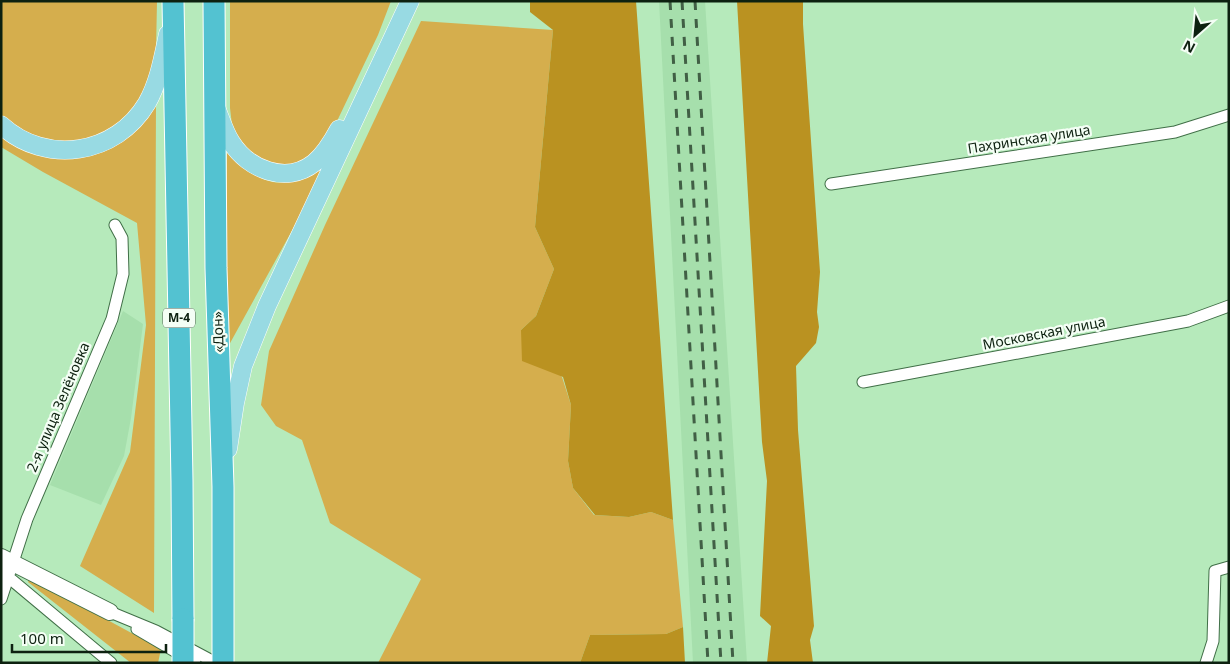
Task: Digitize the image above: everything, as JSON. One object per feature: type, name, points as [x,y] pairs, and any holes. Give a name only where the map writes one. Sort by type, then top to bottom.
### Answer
[{"type":"highway","name":"«Дон»","points":[[214,1],[216,268],[223,487],[223,663]]},
{"type":"highway","name":"М-4","points":[[173,9],[182,481],[183,663]]},
{"type":"main road","points":[[214,103],[230,142],[241,155],[254,165],[269,172],[286,174],[307,167],[323,155],[332,142],[390,22],[397,1]]},
{"type":"main road","points":[[223,487],[243,366],[271,297],[410,1]]},
{"type":"main road","points":[[1,125],[24,141],[61,151],[84,149],[123,131],[139,114],[152,94],[158,80],[173,9]]},
{"type":"street","name":"Пахринская улица","points":[[832,184],[1175,132],[1229,115]]},
{"type":"street","name":"2-я улица Зелёновка","points":[[1,599],[6,567],[112,319],[123,274],[122,238],[115,225]]},
{"type":"street","name":"Московская улица","points":[[863,382],[1188,321],[1229,306]]},
{"type":"street","points":[[6,567],[156,631],[216,663]]},
{"type":"street","points":[[6,567],[111,663]]},
{"type":"street","points":[[1206,663],[1213,641],[1215,571],[1229,567]]},
{"type":"street","points":[[110,612],[163,646],[195,663]]},
{"type":"shaded area","points":[[1,1],[157,1],[156,51],[144,99],[113,132],[57,146],[1,120]]},
{"type":"shaded area","points":[[230,1],[391,1],[378,35],[329,138],[303,165],[268,168],[236,141],[230,108]]},
{"type":"shaded area","points":[[530,1],[636,1],[673,520],[651,512],[629,517],[595,515],[573,488],[568,461],[571,405],[563,377],[522,361],[521,330],[536,316],[554,269],[535,227],[553,30],[530,12]]},
{"type":"shaded area","points":[[659,1],[705,1],[747,663],[693,663]]},
{"type":"shaded area","points":[[737,1],[803,1],[820,272],[817,312],[819,327],[816,343],[796,366],[798,430],[814,626],[810,640],[813,663],[767,663],[771,626],[760,616],[767,481],[762,442]]},
{"type":"shaded area","points":[[421,21],[553,30],[535,227],[554,269],[536,316],[521,330],[562,377],[571,405],[568,461],[573,488],[594,515],[629,517],[651,512],[673,520],[683,627],[666,634],[590,635],[580,663],[378,663],[421,579],[330,523],[302,440],[276,426],[261,405],[269,351],[325,225]]},
{"type":"shaded area","points":[[156,100],[154,613],[80,566],[130,452],[146,325],[137,223],[1,147],[1,134],[72,157]]},
{"type":"shaded area","points":[[227,151],[252,172],[263,179],[273,182],[295,180],[327,167],[229,345],[226,260]]},
{"type":"shaded area","points":[[123,311],[143,324],[131,418],[124,456],[101,505],[50,485]]},
{"type":"shaded area","points":[[30,578],[161,649],[158,663],[131,663],[28,582]]},
{"type":"shaded area","points":[[683,627],[685,663],[580,663],[590,635],[666,634]]},
{"type":"railway","points":[[670,1],[708,663]]},
{"type":"railway","points":[[682,1],[721,663]]},
{"type":"railway","points":[[695,1],[733,663]]}]
